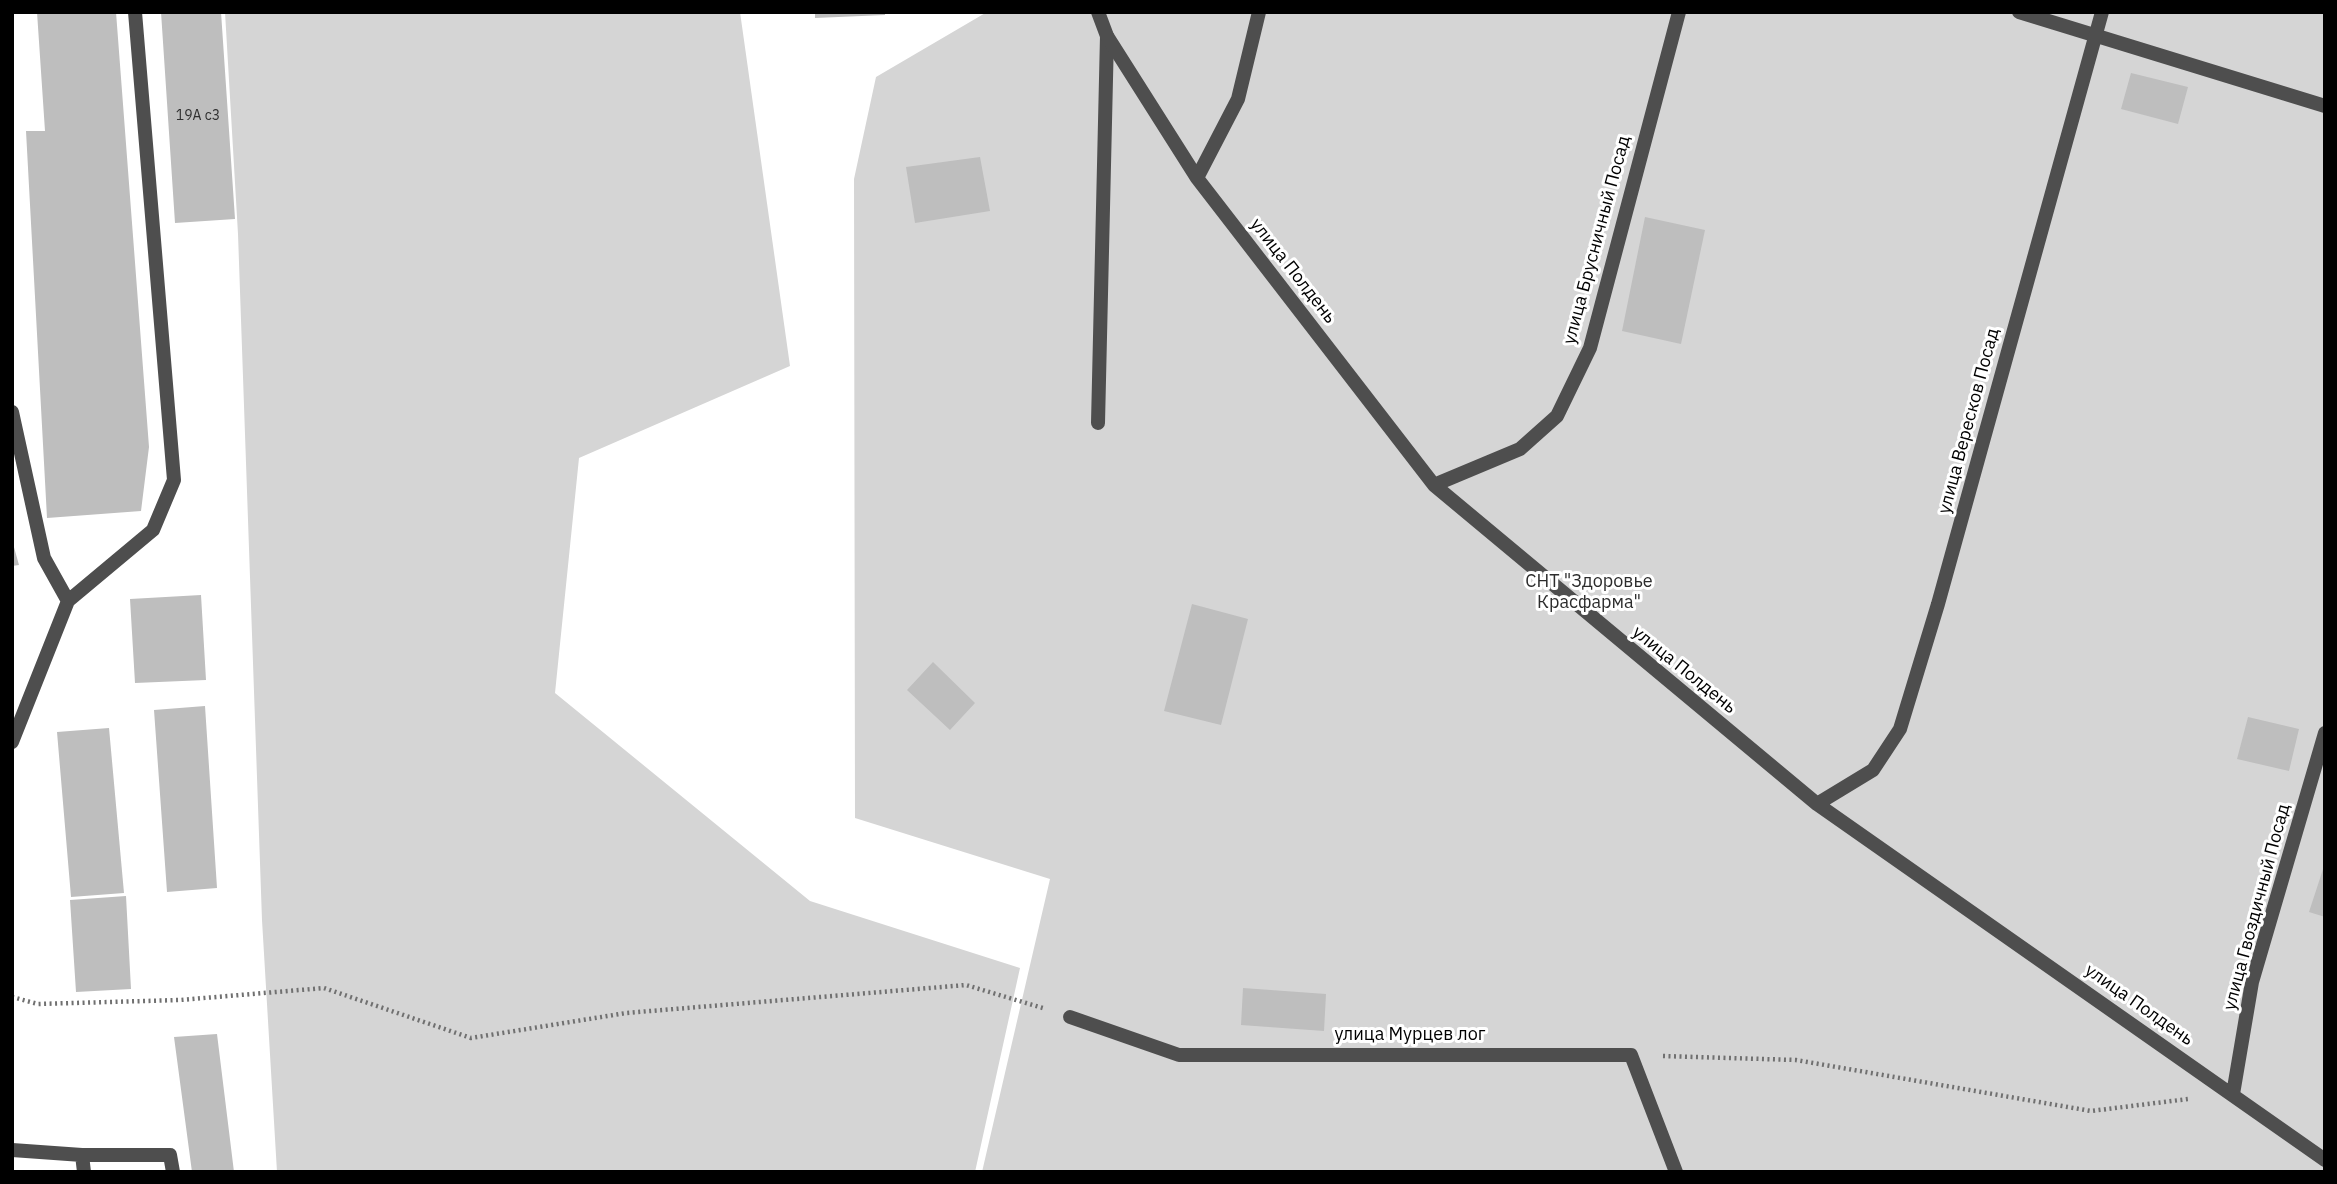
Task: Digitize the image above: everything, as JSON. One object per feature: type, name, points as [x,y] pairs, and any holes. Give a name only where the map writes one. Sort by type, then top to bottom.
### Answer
[{"type":"street","points":[[12,742],[68,601],[152,530],[174,480],[135,12]]},
{"type":"street","name":"улица Полдень","points":[[1098,12],[1107,36],[1197,178],[1434,485],[1817,804],[2325,1160]]},
{"type":"street","points":[[1197,178],[1238,99],[1259,12]]},
{"type":"street","name":"улица Брусничный Посад","points":[[1434,485],[1520,449],[1557,416],[1590,348],[1679,12]]},
{"type":"street","points":[[2019,12],[2325,106]]},
{"type":"street","name":"улица Вересков Посад","points":[[1817,804],[1873,770],[1900,729],[1938,604],[2102,12]]},
{"type":"street","points":[[1098,423],[1107,36]]},
{"type":"street","points":[[12,412],[44,558],[68,601]]},
{"type":"street","name":"улица Гвоздичный Посад","points":[[2233,1094],[2252,982],[2325,733]]},
{"type":"street","name":"улица Мурцев лог","points":[[1070,1017],[1179,1055],[1630,1055]]},
{"type":"street","points":[[1630,1055],[1676,1172]]},
{"type":"street","points":[[12,1150],[82,1155],[170,1155],[173,1172]]},
{"type":"street","points":[[82,1155],[84,1172]]},
{"type":"path","points":[[12,997],[37,1004],[180,1000],[324,988],[471,1038],[626,1013],[966,985],[1070,1017]]},
{"type":"path","points":[[1630,1055],[1796,1060],[2091,1111],[2233,1094]]},
{"type":"green space","points":[[225,12],[740,12],[790,366],[579,458],[555,693],[810,901],[1020,968],[975,1172],[277,1172],[262,920],[238,234]]},
{"type":"green space","name":"СНТ \"Здоровье Красфарма\"","points":[[987,12],[2325,12],[2325,1172],[982,1172],[1050,879],[855,818],[854,179],[876,77]]},
{"type":"building","points":[[37,12],[116,12],[149,447],[141,511],[47,518],[26,131],[45,131]]},
{"type":"building","points":[[161,12],[221,12],[235,219],[175,223]]},
{"type":"building","points":[[815,12],[885,12],[885,15],[815,18]]},
{"type":"building","points":[[2131,73],[2188,87],[2178,124],[2121,109]]},
{"type":"building","points":[[980,157],[990,211],[915,223],[906,167]]},
{"type":"building","points":[[1645,217],[1705,230],[1681,344],[1622,331]]},
{"type":"building","points":[[12,540],[19,565],[12,566]]},
{"type":"building","points":[[201,595],[206,680],[135,683],[130,599]]},
{"type":"building","points":[[1192,604],[1248,619],[1221,725],[1164,711]]},
{"type":"building","points":[[933,662],[975,703],[950,730],[907,690]]},
{"type":"building","points":[[205,706],[217,888],[167,892],[154,710]]},
{"type":"building","points":[[2248,717],[2299,729],[2289,771],[2237,759]]},
{"type":"building","points":[[109,728],[124,893],[71,897],[57,732]]},
{"type":"building","points":[[2325,866],[2325,917],[2309,912]]},
{"type":"building","points":[[126,896],[131,989],[76,992],[70,900]]},
{"type":"building","points":[[1243,988],[1326,994],[1324,1031],[1241,1025]]},
{"type":"building","points":[[217,1034],[234,1172],[192,1172],[174,1037]]}]
